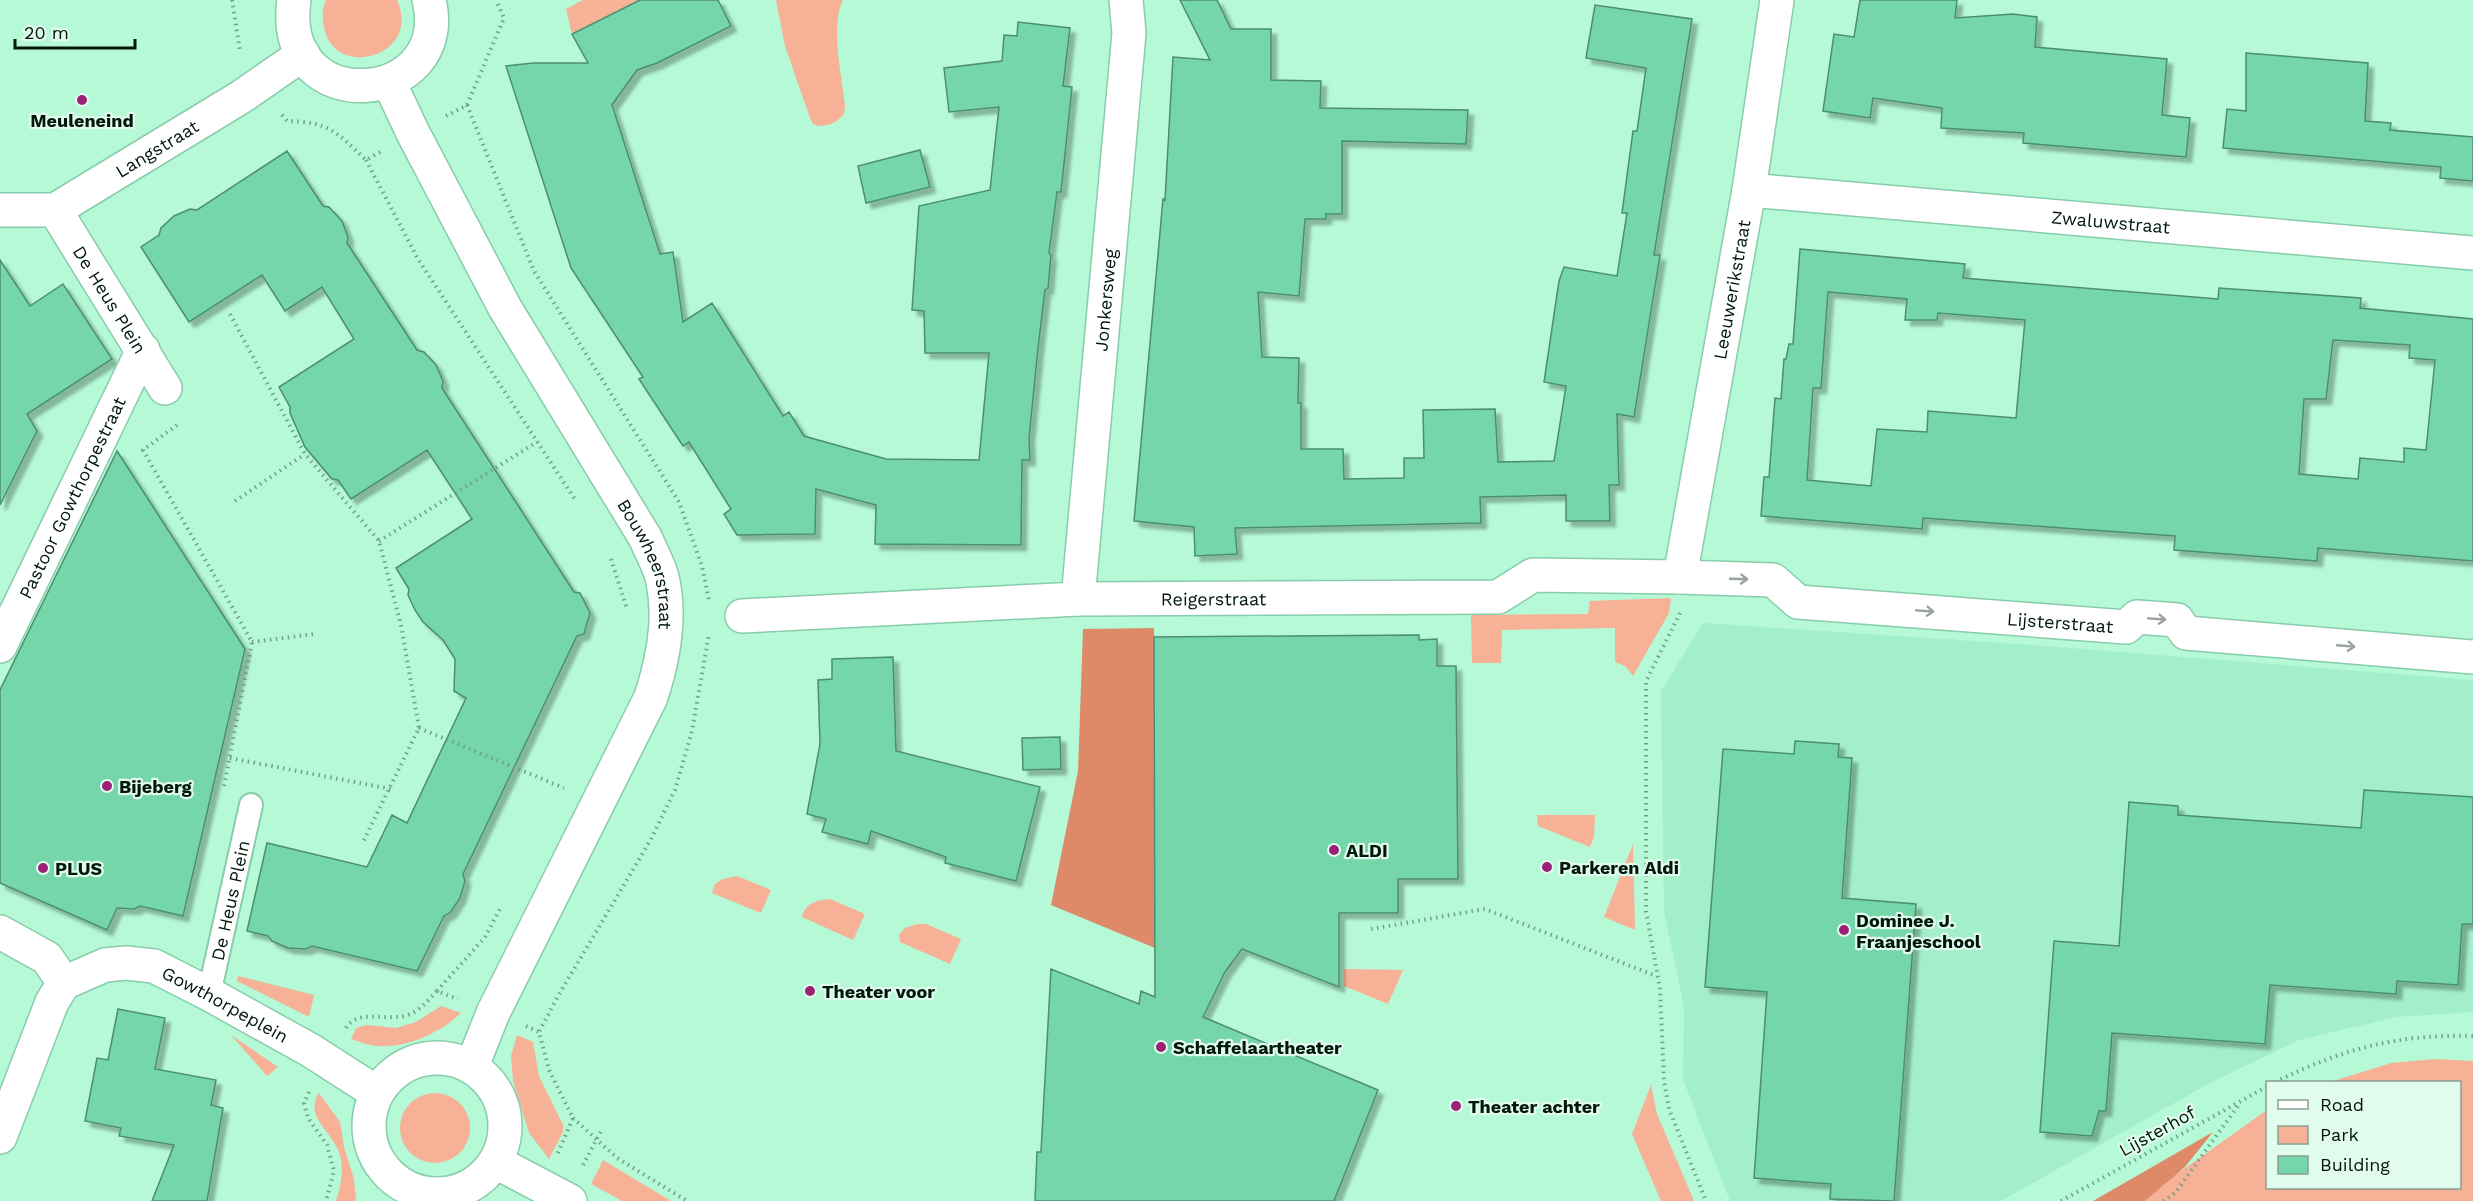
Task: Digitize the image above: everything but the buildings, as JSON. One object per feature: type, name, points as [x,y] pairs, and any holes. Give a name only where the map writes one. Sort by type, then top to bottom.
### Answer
[{"type":"street","points":[[294,0],[292,19],[295,38],[303,54],[326,77],[341,84],[365,87],[389,82],[417,60],[426,44],[431,27],[429,0]]},
{"type":"street","name":"Jonkersweg","points":[[1078,599],[1129,33],[1126,0]]},
{"type":"street","name":"Leeuwerikstraat","points":[[1680,577],[1749,190],[1777,0]]},
{"type":"street","name":"Langstraat","points":[[56,210],[241,97],[303,54]]},
{"type":"street","name":"Bouwheerstraat","points":[[389,82],[418,143],[505,308],[646,539],[663,580],[666,612],[662,662],[651,697],[493,1013],[472,1066]]},
{"type":"street","name":"Zwaluwstraat","points":[[1749,190],[2473,253]]},
{"type":"street","points":[[0,210],[56,210]]},
{"type":"street","name":"De Heus Plein","points":[[56,210],[144,350],[165,388]]},
{"type":"street","name":"Pastoor Gowthorpestraat","points":[[0,646],[144,350]]},
{"type":"street","name":"Reigerstraat","points":[[742,616],[1078,599],[1498,597],[1533,575],[1680,577]]},
{"type":"street","name":"Lijsterstraat","points":[[1680,577],[1773,580],[1798,602],[2126,627],[2137,617],[2177,620],[2186,633],[2473,657]]},
{"type":"street","points":[[0,932],[47,958],[64,983],[52,1002],[0,1137]]},
{"type":"street","name":"Gowthorpeplein","points":[[64,983],[105,965],[126,963],[154,966],[310,1050],[376,1093]]},
{"type":"street","points":[[429,1058],[452,1058],[472,1066],[489,1080],[500,1098],[505,1120],[504,1142],[496,1162],[482,1179],[464,1190],[443,1195],[398,1193],[374,1154],[369,1134],[370,1113],[376,1093],[390,1076],[408,1064],[429,1058]]},
{"type":"street","points":[[496,1162],[556,1194]]},
{"type":"lane","name":"De Heus Plein","points":[[209,994],[251,805]]},
{"type":"path","points":[[496,0],[504,18],[467,105],[534,271],[679,502],[702,566],[710,604]]},
{"type":"path","points":[[366,160],[418,259],[576,502]]},
{"type":"path","points":[[230,314],[305,454],[379,541],[401,625],[419,728],[362,844]]},
{"type":"path","points":[[184,419],[143,450],[252,642],[223,790]]},
{"type":"path","points":[[379,541],[537,442]]},
{"type":"path","points":[[235,501],[305,454]]},
{"type":"path","points":[[609,552],[628,614]]},
{"type":"path","points":[[1680,577],[1680,614],[1646,681],[1646,911],[1660,989],[1664,1081],[1669,1109],[1707,1201]]},
{"type":"path","points":[[687,1201],[617,1158],[573,1118],[549,1071],[539,1032],[650,841],[675,790],[692,731],[710,624]]},
{"type":"path","points":[[252,642],[314,634]]},
{"type":"path","points":[[419,728],[565,788]]},
{"type":"path","points":[[230,758],[391,789]]},
{"type":"path","points":[[559,798],[570,778]]},
{"type":"path","points":[[437,991],[485,937],[501,907]]},
{"type":"path","points":[[1371,929],[1485,909],[1656,976]]},
{"type":"path","points":[[2279,1081],[2319,1061],[2367,1046],[2399,1039],[2473,1036]]},
{"type":"path","name":"Lijsterhof","points":[[2061,1201],[2266,1087]]},
{"type":"path","points":[[2163,1201],[2175,1193],[2242,1100]]},
{"type":"path","points":[[556,1194],[573,1118]]},
{"type":"shaded area","points":[[1703,623],[2032,645],[2473,680],[2473,1012],[2396,1017],[2299,1040],[2206,1085],[2001,1201],[1730,1201],[1683,1079],[1684,1007],[1664,911],[1661,691]]},
{"type":"shaded area","points":[[1154,628],[1155,948],[1051,905],[1078,771],[1083,629]]},
{"type":"shaded area","points":[[2213,1132],[2185,1167],[2145,1201],[2093,1201]]},
{"type":"green space","points":[[326,0],[397,0],[402,20],[398,36],[388,48],[374,55],[358,57],[343,54],[331,44],[324,27],[323,13]]},
{"type":"green space","points":[[583,0],[642,0],[572,34],[566,9]]},
{"type":"green space","points":[[776,0],[843,0],[837,23],[837,37],[845,106],[844,114],[830,124],[822,126],[813,124],[810,118],[785,46]]},
{"type":"green space","points":[[1671,598],[1669,613],[1633,676],[1625,666],[1615,662],[1615,628],[1502,630],[1501,663],[1472,663],[1471,615],[1588,614],[1590,601]]},
{"type":"green space","points":[[1537,815],[1595,815],[1594,837],[1590,847],[1538,826]]},
{"type":"green space","points":[[1633,844],[1635,930],[1604,917]]},
{"type":"green space","points":[[737,876],[771,890],[761,913],[712,893],[715,884],[723,879]]},
{"type":"green space","points":[[830,899],[865,914],[853,940],[802,917],[806,908],[812,903]]},
{"type":"green space","points":[[926,924],[961,939],[950,964],[900,942],[899,935],[905,928]]},
{"type":"green space","points":[[1344,969],[1403,970],[1388,1004],[1344,986]]},
{"type":"green space","points":[[238,976],[314,995],[309,1017],[237,981]]},
{"type":"green space","points":[[441,1006],[461,1013],[444,1026],[423,1037],[390,1046],[368,1045],[351,1039],[356,1028],[366,1025],[396,1028],[416,1022]]},
{"type":"green space","points":[[231,1035],[278,1067],[267,1076]]},
{"type":"green space","points":[[517,1035],[533,1042],[539,1076],[563,1125],[563,1132],[549,1159],[529,1133],[513,1081],[511,1056]]},
{"type":"green space","points":[[2436,1059],[2473,1061],[2473,1201],[2145,1201],[2174,1176],[2266,1111],[2266,1189],[2461,1189],[2461,1081],[2333,1081],[2391,1063]]},
{"type":"green space","points":[[1651,1085],[1657,1114],[1694,1201],[1661,1201],[1632,1134]]},
{"type":"green space","points":[[319,1093],[340,1122],[344,1147],[354,1179],[356,1201],[336,1201],[342,1166],[336,1146],[317,1117],[315,1102]]},
{"type":"green space","points":[[435,1093],[448,1096],[460,1103],[467,1115],[470,1128],[467,1141],[460,1153],[448,1160],[435,1163],[422,1160],[410,1153],[403,1141],[400,1128],[403,1115],[410,1103],[422,1096]]},
{"type":"green space","points":[[603,1160],[671,1201],[622,1201],[591,1184]]},
{"type":"place","name":"Meuleneind","points":[[82,100]]},
{"type":"place","name":"Bijeberg","points":[[107,786]]},
{"type":"place","name":"ALDI","points":[[1334,850]]},
{"type":"place","name":"Parkeren Aldi","points":[[1547,867]]},
{"type":"place","name":"PLUS","points":[[43,868]]},
{"type":"place","name":"Dominee J. Fraanjeschool","points":[[1844,930]]},
{"type":"place","name":"Theater voor","points":[[810,991]]},
{"type":"place","name":"Schaffelaartheater","points":[[1161,1047]]},
{"type":"place","name":"Theater achter","points":[[1456,1106]]}]
